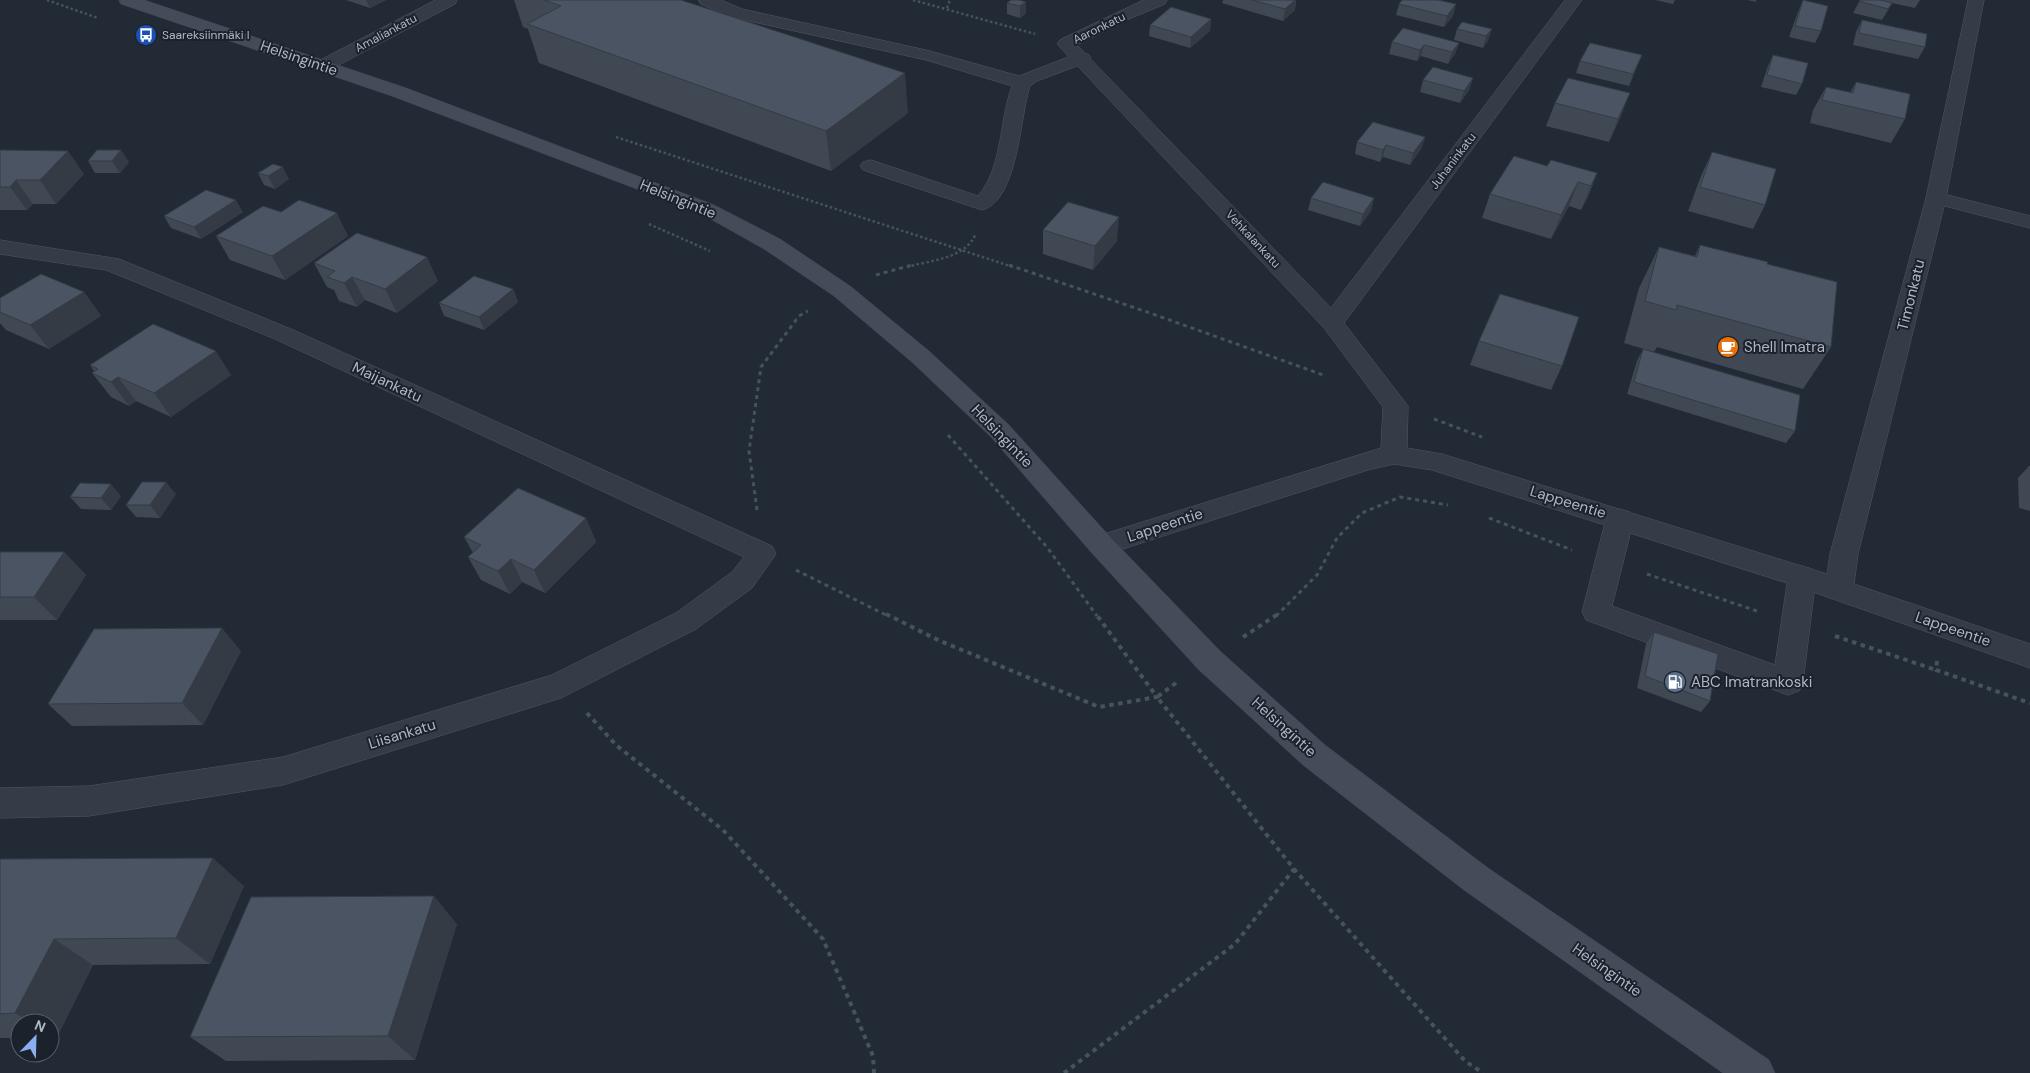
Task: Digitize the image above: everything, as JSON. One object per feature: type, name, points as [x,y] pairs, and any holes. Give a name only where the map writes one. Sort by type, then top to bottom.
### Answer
[{"type":"main road","name":"Helsingintie","points":[[127,0],[399,92],[707,209],[772,244],[842,291],[921,357],[1000,432],[1101,545],[1208,660],[1314,755],[1476,879],[1756,1073]]},
{"type":"street","name":"Amaliankatu","points":[[323,66],[449,0]]},
{"type":"street","points":[[707,0],[737,13],[930,56],[1022,83]]},
{"type":"street","name":"Aaronkatu","points":[[1066,44],[1123,15],[1159,0]]},
{"type":"street","name":"Juhaninkatu","points":[[1332,323],[1574,0]]},
{"type":"street","name":"Timonkatu","points":[[1839,589],[1847,545],[1936,198],[1976,0]]},
{"type":"street","name":"Vehkalankatu","points":[[1066,44],[1082,58],[1332,323],[1396,406],[1394,455]]},
{"type":"street","points":[[870,166],[982,204],[996,187],[1011,135],[1017,97],[1022,83],[1030,77],[1082,58]]},
{"type":"street","points":[[1936,198],[2030,222]]},
{"type":"street","name":"Maijankatu","points":[[0,247],[112,264],[283,334],[762,554]]},
{"type":"street","name":"Lappeentie","points":[[1101,545],[1366,461],[1394,455],[1433,461],[1802,576],[2030,656]]},
{"type":"street","points":[[1620,519],[1596,612],[1788,682],[1802,576]]},
{"type":"street","name":"Liisankatu","points":[[0,803],[89,801],[283,771],[561,685],[686,621],[742,580],[762,554]]},
{"type":"path","points":[[47,0],[102,20]]},
{"type":"path","points":[[913,0],[947,8],[1066,44]]},
{"type":"path","points":[[947,8],[950,0]]},
{"type":"path","points":[[613,136],[1201,331],[1327,377]]},
{"type":"path","points":[[648,224],[711,252]]},
{"type":"path","points":[[755,406],[749,451],[762,554],[938,640],[1099,707],[1157,697],[1208,660],[1277,615],[1317,575],[1337,538],[1362,513],[1400,497],[1454,506]]},
{"type":"path","points":[[944,430],[1047,548],[1157,697],[1294,869],[1465,1061],[1483,1073]]},
{"type":"path","points":[[1480,514],[1541,539],[1936,670]]},
{"type":"path","points":[[561,685],[616,745],[723,830],[823,939],[873,1056],[874,1073]]},
{"type":"path","points":[[1064,1073],[1235,944],[1294,869]]},
{"type":"building","points":[[544,0],[681,0],[905,73],[826,131],[527,24],[561,6]]},
{"type":"building","points":[[1011,0],[1026,2],[1020,6],[1007,3]]},
{"type":"building","points":[[1252,0],[1295,0],[1285,9]]},
{"type":"building","points":[[1402,0],[1438,0],[1456,4],[1447,16],[1399,4]]},
{"type":"building","points":[[1803,0],[1828,6],[1821,31],[1795,26]]},
{"type":"building","points":[[1860,0],[1881,0],[1892,3],[1888,9]]},
{"type":"building","points":[[1171,7],[1211,19],[1191,37],[1150,25]]},
{"type":"building","points":[[1862,20],[1927,34],[1925,47],[1859,33]]},
{"type":"building","points":[[1462,22],[1492,29],[1486,36],[1457,29]]},
{"type":"building","points":[[1403,28],[1459,43],[1452,52],[1424,45],[1420,50],[1392,42]]},
{"type":"building","points":[[1590,43],[1642,55],[1633,74],[1580,61]]},
{"type":"building","points":[[1773,55],[1808,63],[1802,84],[1767,75]]},
{"type":"building","points":[[1433,67],[1473,78],[1464,91],[1423,80]]},
{"type":"building","points":[[1568,78],[1630,93],[1618,119],[1555,103]]},
{"type":"building","points":[[1856,82],[1910,94],[1905,119],[1822,100],[1826,87],[1853,93]]},
{"type":"building","points":[[1373,122],[1425,137],[1413,153],[1386,145],[1383,150],[1357,142]]},
{"type":"building","points":[[0,150],[68,151],[40,180],[16,180],[10,187],[0,187]]},
{"type":"building","points":[[97,150],[121,150],[112,161],[88,161]]},
{"type":"building","points":[[1712,152],[1776,169],[1765,205],[1700,187]]},
{"type":"building","points":[[1514,156],[1547,166],[1551,160],[1597,173],[1591,186],[1578,182],[1561,215],[1490,194]]},
{"type":"building","points":[[273,164],[283,167],[268,176],[258,173]]},
{"type":"building","points":[[1323,182],[1374,198],[1363,214],[1311,198]]},
{"type":"building","points":[[206,190],[236,200],[194,227],[164,216]]},
{"type":"building","points":[[299,200],[337,213],[272,256],[216,236],[263,206],[281,212]]},
{"type":"building","points":[[1068,202],[1119,217],[1095,246],[1043,230]]},
{"type":"building","points":[[357,233],[427,257],[385,289],[352,277],[344,283],[327,277],[335,271],[314,263]]},
{"type":"building","points":[[1700,245],[1837,282],[1831,347],[1677,305],[1676,310],[1645,301],[1659,247],[1697,257]]},
{"type":"building","points":[[41,274],[84,292],[30,325],[0,312],[0,298]]},
{"type":"building","points":[[474,276],[513,289],[479,317],[439,303]]},
{"type":"building","points":[[1500,294],[1579,317],[1562,366],[1479,341]]},
{"type":"building","points":[[153,324],[216,351],[154,393],[118,377],[111,382],[92,373],[98,369],[90,365]]},
{"type":"building","points":[[1643,349],[1800,395],[1795,431],[1634,382]]},
{"type":"building","points":[[142,482],[166,482],[150,505],[126,505]]},
{"type":"building","points":[[80,483],[111,484],[101,498],[70,497]]},
{"type":"building","points":[[518,488],[586,518],[534,570],[511,559],[498,571],[468,557],[481,545],[464,537]]},
{"type":"building","points":[[0,552],[64,552],[34,597],[0,597]]},
{"type":"building","points":[[222,628],[182,703],[48,704],[94,629]]},
{"type":"building","points":[[1654,632],[1718,654],[1710,701],[1645,676]]},
{"type":"building","points":[[213,858],[176,938],[54,939],[15,1013],[0,1014],[0,859]]},
{"type":"building","points":[[434,896],[388,1036],[190,1037],[251,897]]},
{"type":"place","name":"Saareksiinmäki I","points":[[146,35]]},
{"type":"place","name":"Shell Imatra","points":[[1728,347]]},
{"type":"place","name":"ABC Imatrankoski","points":[[1675,682]]}]
